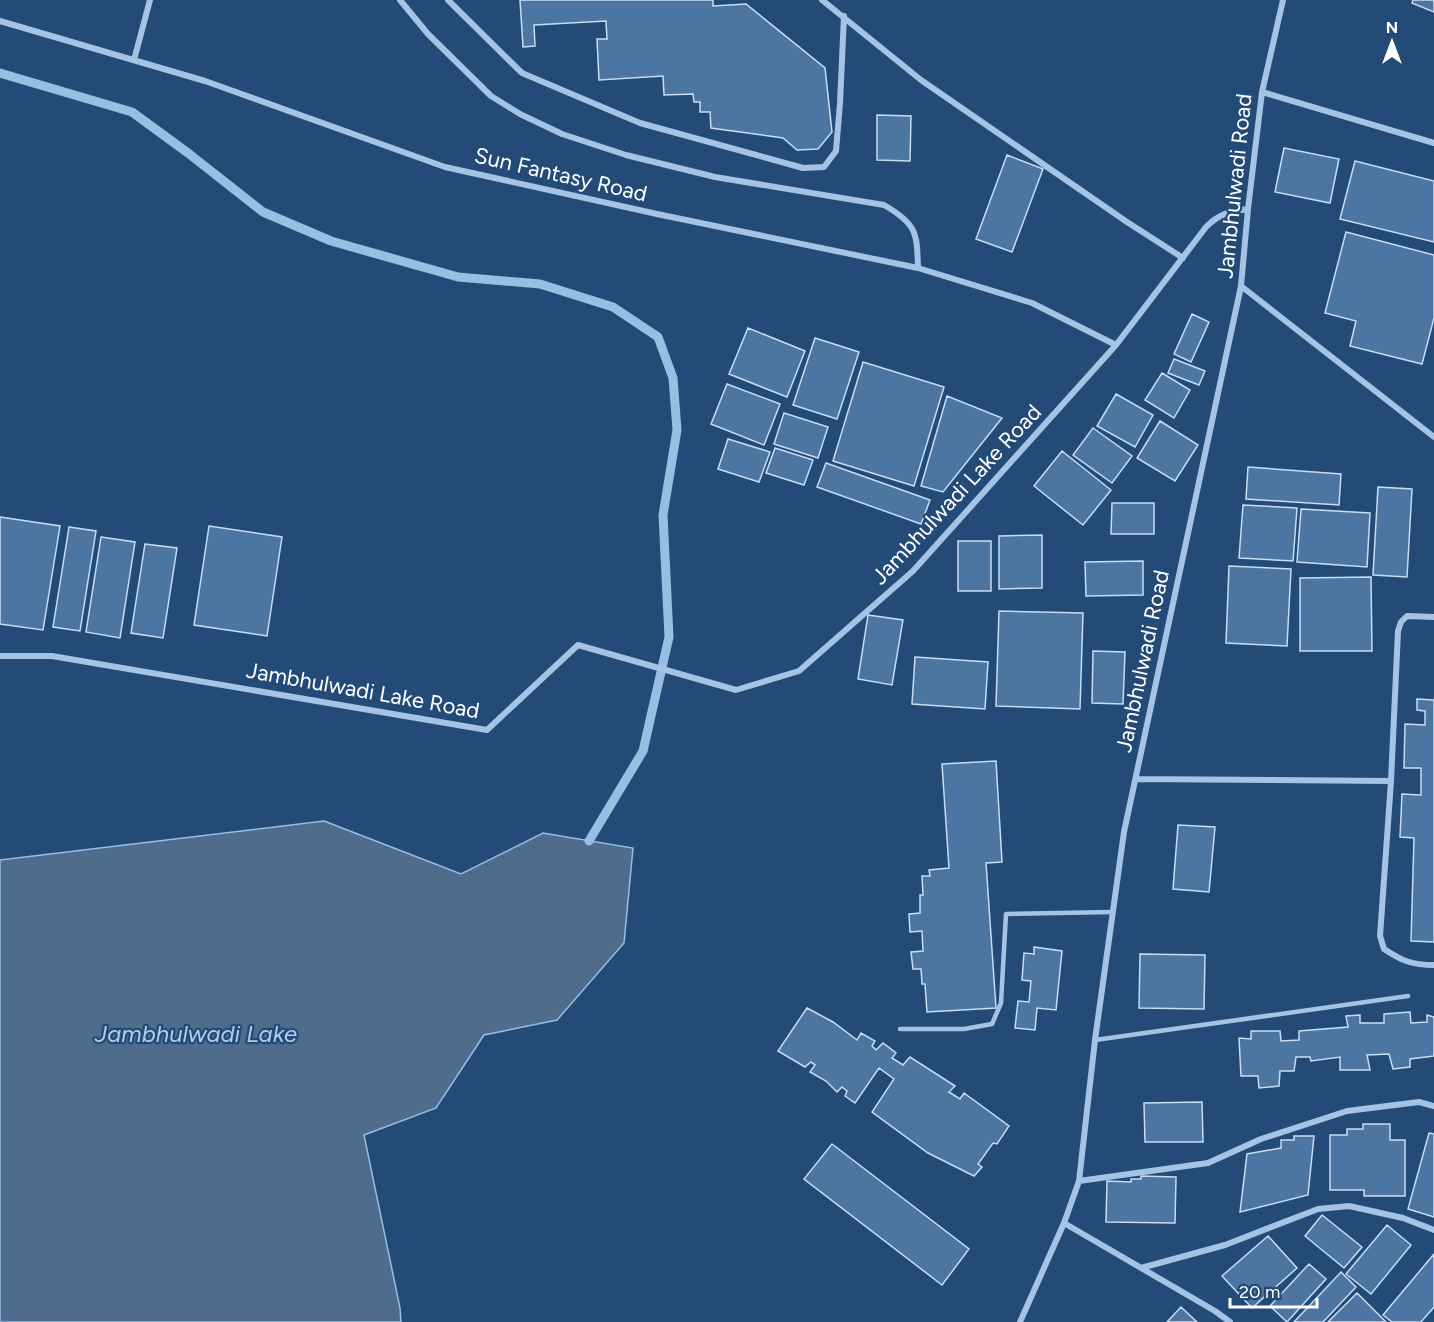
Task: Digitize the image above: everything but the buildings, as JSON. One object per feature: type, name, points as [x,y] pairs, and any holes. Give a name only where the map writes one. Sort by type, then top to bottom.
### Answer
[{"type":"street","points":[[134,60],[150,0]]},
{"type":"street","points":[[400,0],[428,34],[491,96],[520,114],[562,134],[626,155],[715,177],[884,205],[904,217],[914,231],[917,242],[918,268]]},
{"type":"street","points":[[448,0],[522,73],[640,123],[803,168],[824,167],[836,151],[844,16]]},
{"type":"street","points":[[822,0],[921,80],[1183,258]]},
{"type":"street","name":"Jambhulwadi Road","points":[[1020,1322],[1064,1223],[1079,1181],[1095,1040],[1124,832],[1241,286],[1262,92],[1283,0]]},
{"type":"street","name":"Sun Fantasy Road","points":[[0,21],[205,81],[445,167],[918,268],[1032,303],[1116,345]]},
{"type":"street","points":[[1262,92],[1434,143]]},
{"type":"street","name":"Jambhulwadi Lake Road","points":[[0,656],[52,656],[487,730],[578,645],[736,690],[799,671],[913,572],[1116,345],[1215,217],[1228,211],[1248,208]]},
{"type":"street","points":[[1241,286],[1434,437]]},
{"type":"street","points":[[1434,617],[1407,616],[1401,622],[1398,631],[1391,781],[1380,936],[1384,949],[1397,958],[1414,964],[1434,964]]},
{"type":"street","points":[[1136,779],[1391,781]]},
{"type":"street","points":[[1079,1181],[1208,1162],[1261,1139],[1347,1111],[1419,1102],[1434,1106]]},
{"type":"street","points":[[1141,1268],[1225,1245],[1318,1209],[1349,1206],[1403,1218],[1434,1230]]},
{"type":"street","points":[[1064,1223],[1230,1322]]},
{"type":"lane","points":[[900,1029],[964,1029],[992,1024],[1000,1003],[1006,914],[1113,912]]},
{"type":"lane","points":[[1095,1040],[1408,996]]},
{"type":"water","name":"Jambhulwadi Lake","points":[[324,821],[461,874],[543,833],[633,848],[624,943],[557,1020],[484,1035],[436,1108],[364,1135],[401,1322],[0,1322],[0,860]]},
{"type":"waterway","points":[[0,73],[132,112],[263,212],[331,241],[458,277],[540,284],[613,307],[658,337],[673,378],[677,430],[663,515],[669,637],[643,751],[589,841]]}]
